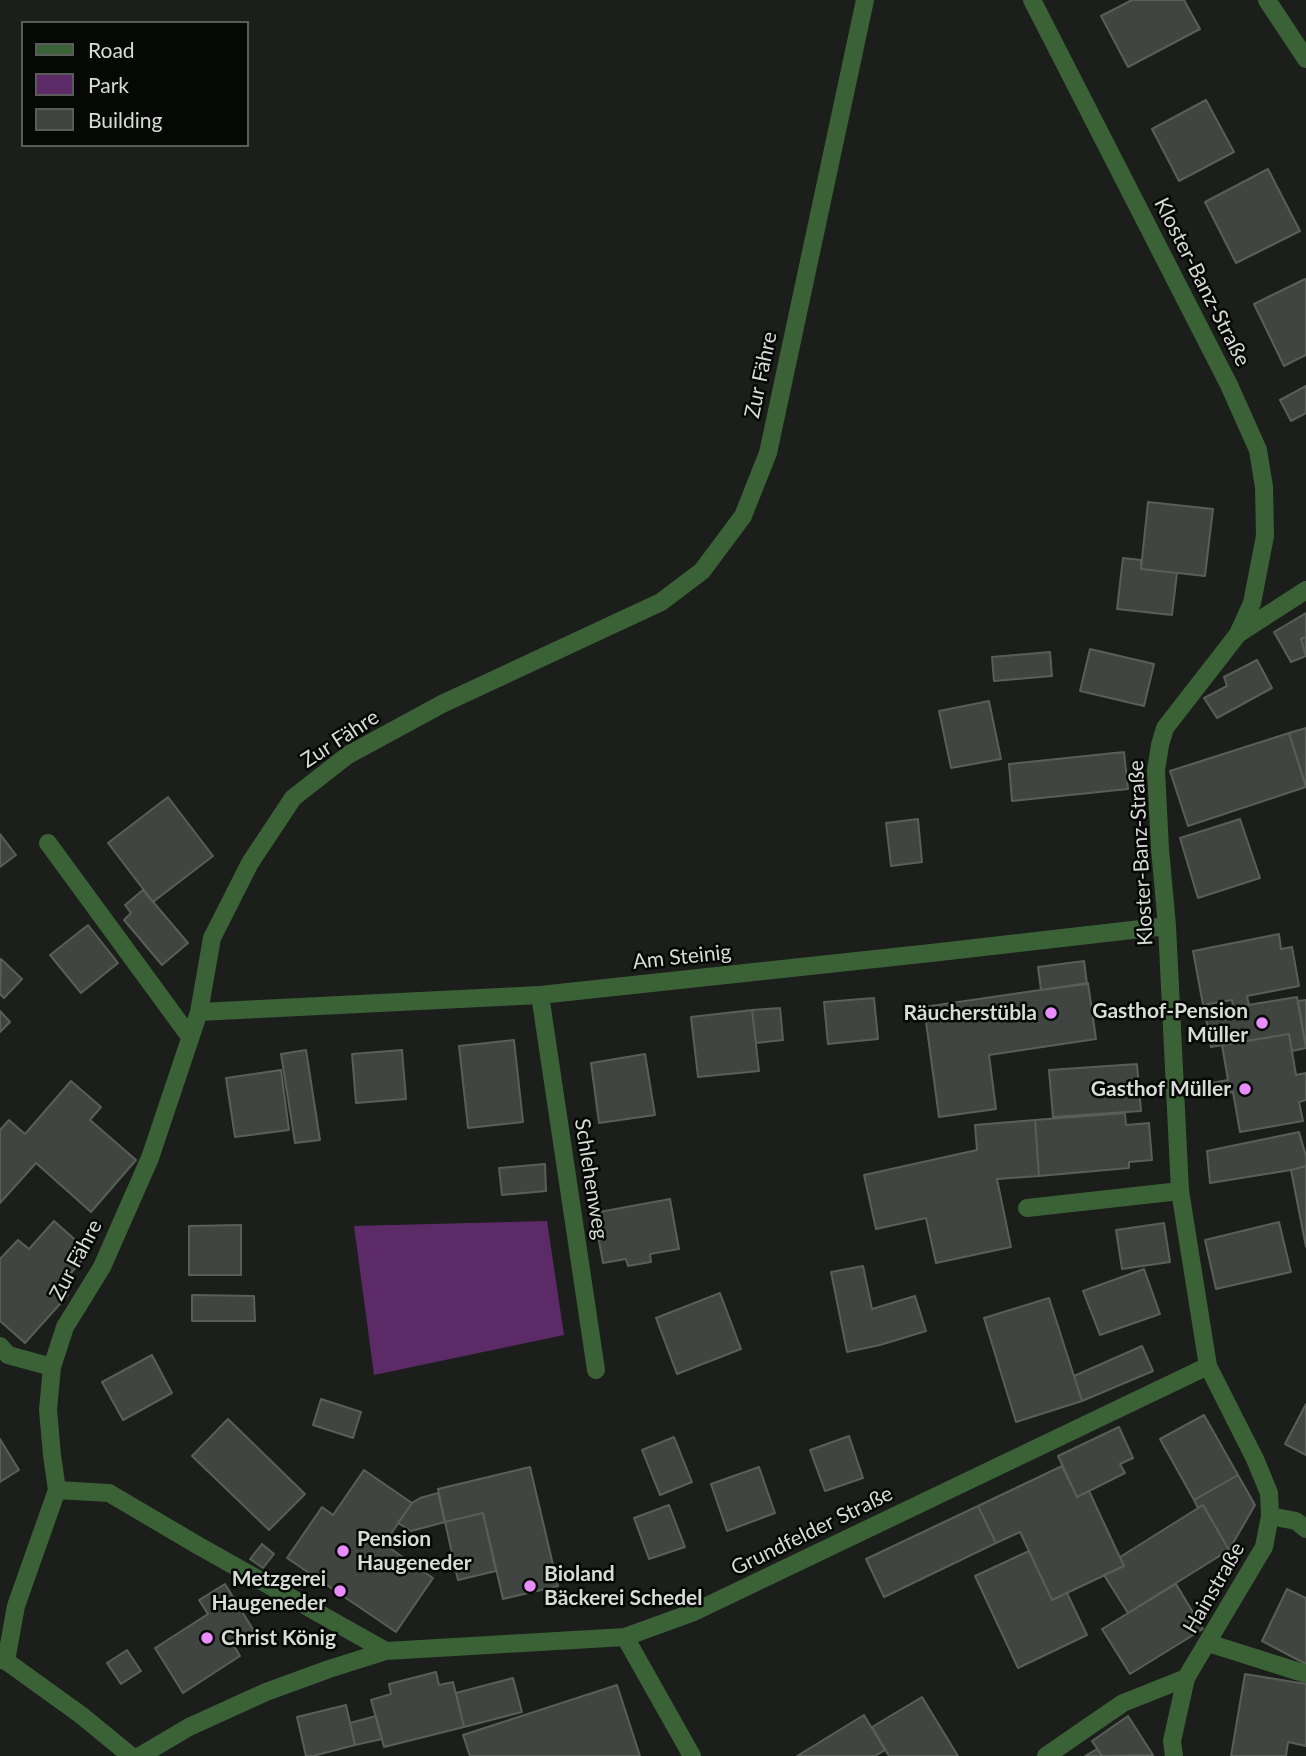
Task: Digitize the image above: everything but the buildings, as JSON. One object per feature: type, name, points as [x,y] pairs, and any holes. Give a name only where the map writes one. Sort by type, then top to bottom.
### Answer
[{"type":"street","name":"Zur Fähre","points":[[3,1661],[16,1606],[57,1490],[48,1410],[52,1367],[65,1327],[102,1267],[150,1158],[200,1012],[212,938],[250,863],[293,798],[348,755],[442,704],[661,602],[702,571],[743,516],[768,453],[865,0]]},
{"type":"street","name":"Kloster-Banz-Straße","points":[[1032,0],[1229,385],[1258,450],[1264,487],[1265,536],[1252,604],[1238,634],[1165,728],[1156,771],[1167,926],[1180,1191],[1208,1367]]},
{"type":"street","points":[[1267,0],[1306,59]]},
{"type":"street","points":[[1238,634],[1306,590]]},
{"type":"street","points":[[48,844],[190,1037]]},
{"type":"street","name":"Am Steinig","points":[[200,1012],[540,995],[1167,926]]},
{"type":"street","name":"Schlehenweg","points":[[540,995],[596,1370]]},
{"type":"street","points":[[1027,1208],[1180,1191]]},
{"type":"street","points":[[0,1346],[8,1355],[52,1367]]},
{"type":"street","name":"Hainstraße","points":[[1174,1756],[1172,1741],[1186,1678],[1264,1547],[1270,1516],[1269,1493],[1255,1459],[1208,1367]]},
{"type":"street","name":"Grundfelder Straße","points":[[140,1756],[189,1727],[265,1692],[386,1651],[625,1637],[694,1612],[1208,1367]]},
{"type":"street","points":[[57,1490],[108,1493],[386,1651]]},
{"type":"street","points":[[1270,1516],[1296,1521],[1306,1529]]},
{"type":"street","points":[[625,1637],[692,1756]]},
{"type":"street","points":[[1208,1643],[1306,1674]]},
{"type":"street","points":[[3,1661],[81,1715],[131,1756]]},
{"type":"street","points":[[1046,1756],[1123,1703],[1186,1678]]},
{"type":"green space","points":[[547,1221],[564,1335],[374,1375],[354,1226]]},
{"type":"place","name":"Räucherstübla","points":[[1051,1013]]},
{"type":"place","name":"Gasthof-Pension Müller","points":[[1262,1023]]},
{"type":"place","name":"Gasthof Müller","points":[[1245,1089]]},
{"type":"place","name":"Pension Haugeneder","points":[[343,1551]]},
{"type":"place","name":"Bioland Bäckerei Schedel","points":[[530,1586]]},
{"type":"place","name":"Metzgerei Haugeneder","points":[[340,1591]]},
{"type":"place","name":"Christ König","points":[[207,1638]]}]
